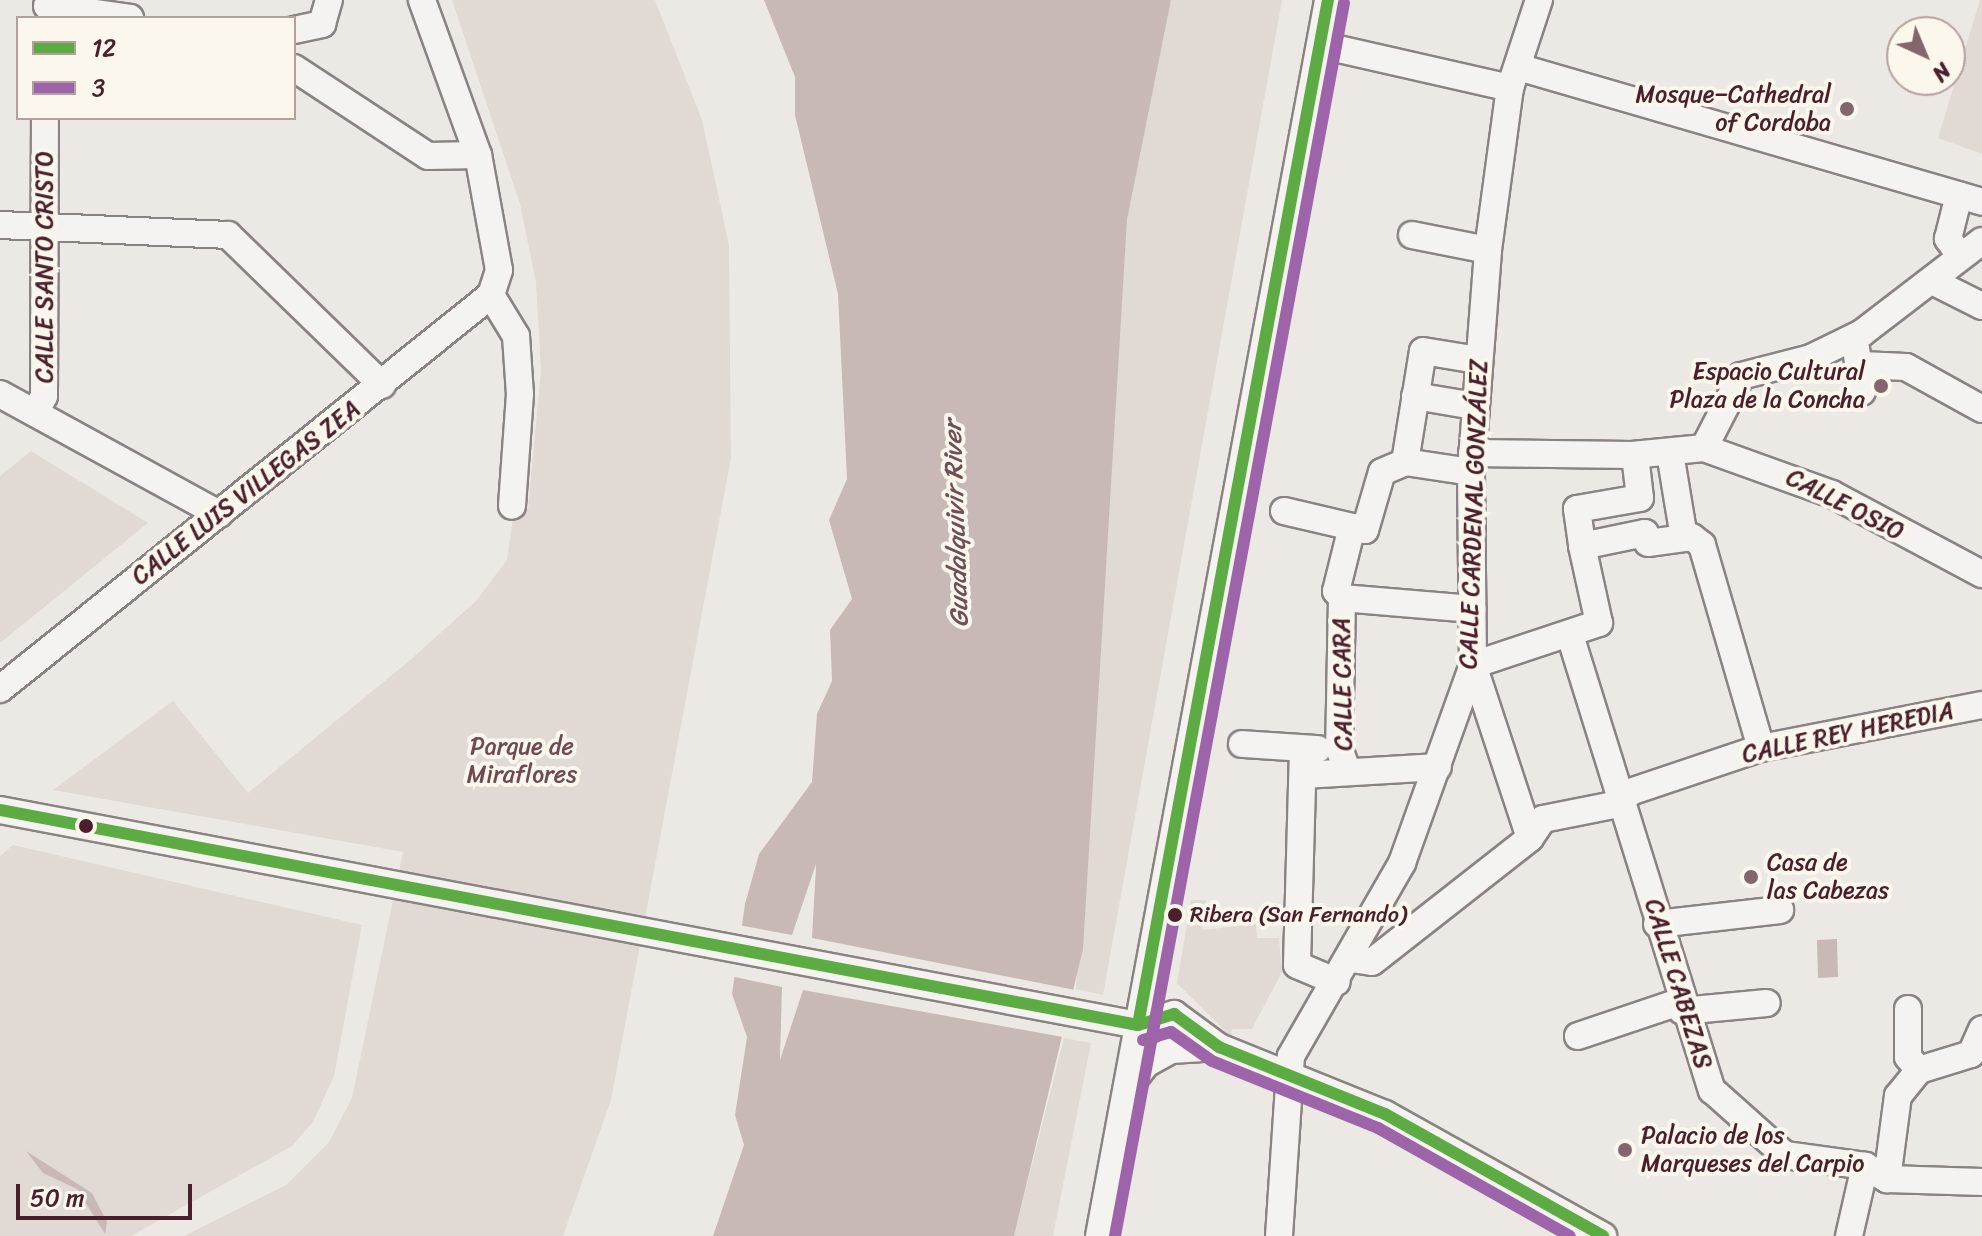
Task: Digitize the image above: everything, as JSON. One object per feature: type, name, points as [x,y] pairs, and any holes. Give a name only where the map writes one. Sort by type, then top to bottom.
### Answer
[{"type":"street","points":[[422,0],[478,155],[499,270],[491,295],[516,336],[520,394],[512,506]]},
{"type":"street","points":[[1099,1236],[1328,0]]},
{"type":"street","name":"CALLE CARDENAL GONZÁLEZ","points":[[1279,1236],[1291,1056],[1351,959],[1402,863],[1473,665],[1471,462],[1488,250],[1514,77],[1539,0]]},
{"type":"street","points":[[47,8],[113,16]]},
{"type":"street","points":[[296,29],[326,12]]},
{"type":"street","points":[[1321,45],[1514,77],[1971,198],[1948,239],[1959,254]]},
{"type":"street","points":[[296,69],[428,156],[478,155]]},
{"type":"street","name":"CALLE SANTO CRISTO","points":[[35,413],[44,396],[45,120]]},
{"type":"street","points":[[0,225],[228,235],[382,385]]},
{"type":"street","points":[[1412,235],[1488,250]]},
{"type":"street","points":[[1393,467],[1670,453],[1704,448],[1741,376],[1811,358],[1853,336],[1932,281],[1959,254],[1982,241]]},
{"type":"street","points":[[1932,281],[1982,306]]},
{"type":"street","name":"CALLE LUIS VILLEGAS ZEA","points":[[0,689],[491,295]]},
{"type":"street","points":[[1853,336],[1868,365],[1862,392]]},
{"type":"street","points":[[1284,511],[1365,530],[1393,467],[1415,396],[1423,351],[1478,360]]},
{"type":"street","points":[[1868,365],[1906,367],[1982,409]]},
{"type":"street","points":[[0,394],[219,514]]},
{"type":"street","points":[[1415,396],[1475,406]]},
{"type":"street","name":"CALLE OSIO","points":[[1704,448],[1832,494],[1982,574]]},
{"type":"street","points":[[1670,453],[1693,542],[1761,748]]},
{"type":"street","points":[[1530,838],[1473,665],[1599,623],[1577,509],[1640,498],[1634,455]]},
{"type":"street","name":"CALLE CARA","points":[[1343,759],[1342,598],[1337,581],[1352,527]]},
{"type":"street","points":[[1583,551],[1645,533],[1648,543],[1693,542]]},
{"type":"street","name":"CALLE CARA","points":[[1342,598],[1473,609]]},
{"type":"street","name":"CALLE CABEZAS","points":[[1570,635],[1625,797],[1680,1007],[1712,1090],[1741,1121],[1785,1155],[1876,1172],[1982,1182]]},
{"type":"street","name":"CALLE REY HEREDIA","points":[[1351,959],[1372,962],[1530,838],[1543,819],[1625,797],[1761,748],[1982,705]]},
{"type":"street","points":[[1242,744],[1303,749],[1343,759],[1438,767]]},
{"type":"street","points":[[1303,749],[1297,965],[1337,982]]},
{"type":"street","points":[[1304,775],[1343,759]]},
{"type":"street","points":[[0,810],[386,887],[1109,1020],[1138,1025],[1174,1014],[1219,1047],[1290,1073],[1385,1114],[1603,1236]]},
{"type":"street","points":[[1657,924],[1780,910]]},
{"type":"street","points":[[1578,1036],[1680,1007],[1767,1003]]},
{"type":"street","points":[[1908,1009],[1908,1057],[1919,1070]]},
{"type":"street","points":[[1849,1236],[1876,1172],[1898,1096],[1919,1070],[1971,1054],[1982,1029]]},
{"type":"street","points":[[1126,1090],[1146,1064],[1171,1050],[1219,1047]]},
{"type":"green space","name":"Parque de Miraflores","points":[[452,0],[655,0],[702,120],[729,245],[731,458],[611,1100],[563,1236],[184,1236],[286,1185],[329,1142],[352,1098],[403,852],[53,790],[173,701],[248,793],[409,661],[476,601],[507,560],[514,510],[528,509],[541,371],[536,282],[520,204]]},
{"type":"green space","points":[[1171,0],[1282,0],[1103,995],[1076,989],[1127,220]]},
{"type":"green space","points":[[1982,0],[1982,154],[1938,138],[1951,96],[1966,96],[1966,46]]},
{"type":"green space","points":[[31,451],[148,523],[0,643],[0,476]]},
{"type":"green space","points":[[13,845],[362,925],[334,1076],[313,1122],[292,1146],[131,1236],[0,1236],[0,856]]},
{"type":"green space","points":[[1191,900],[1206,900],[1202,930],[1256,924],[1257,938],[1279,938],[1282,972],[1252,1029],[1232,1029],[1231,1037],[1177,983]]},
{"type":"green space","points":[[1064,1038],[1091,1043],[1053,1236],[1014,1236]]},
{"type":"water","name":"Guadalquivir River","points":[[764,0],[1171,0],[1127,220],[1083,949],[1014,1236],[713,1236],[744,1145],[735,1115],[747,1037],[732,994],[745,904],[759,854],[812,782],[817,714],[832,681],[830,630],[852,599],[829,520],[847,479],[838,294],[795,115],[795,77]],"holes":[[[816,867],[809,964],[780,1058],[786,961]]]},
{"type":"water","points":[[1837,939],[1838,977],[1818,978],[1817,940]]},
{"type":"water","points":[[26,1151],[92,1193],[107,1222],[105,1234],[77,1189],[43,1173]]},
{"type":"pier","points":[[816,864],[812,938],[1080,991],[1068,1038],[803,990],[780,1060],[782,987],[730,976],[738,925],[792,935]],"holes":[[[812,887],[805,963],[783,1039],[790,962]]]},
{"type":"transit line","name":"12","points":[[1138,1025],[1328,0]]},
{"type":"transit line","name":"3","points":[[1115,1236],[1344,3]]},
{"type":"transit line","name":"12","points":[[0,810],[1138,1025]]},
{"type":"transit line","name":"12","points":[[1138,1025],[1174,1014],[1219,1047],[1385,1114],[1603,1236]]},
{"type":"transit line","name":"3","points":[[1143,1040],[1171,1032],[1212,1061],[1378,1128],[1570,1236]]},
{"type":"place","name":"Mosque–Cathedral of Cordoba","points":[[1847,109]]},
{"type":"place","name":"Espacio Cultural Plaza de la Concha","points":[[1881,386]]},
{"type":"place","name":"Casa de las Cabezas","points":[[1751,877]]},
{"type":"place","name":"Ribera (San Fernando)","points":[[1175,915]]},
{"type":"place","name":"Palacio de los Marqueses del Carpio","points":[[1625,1150]]}]
